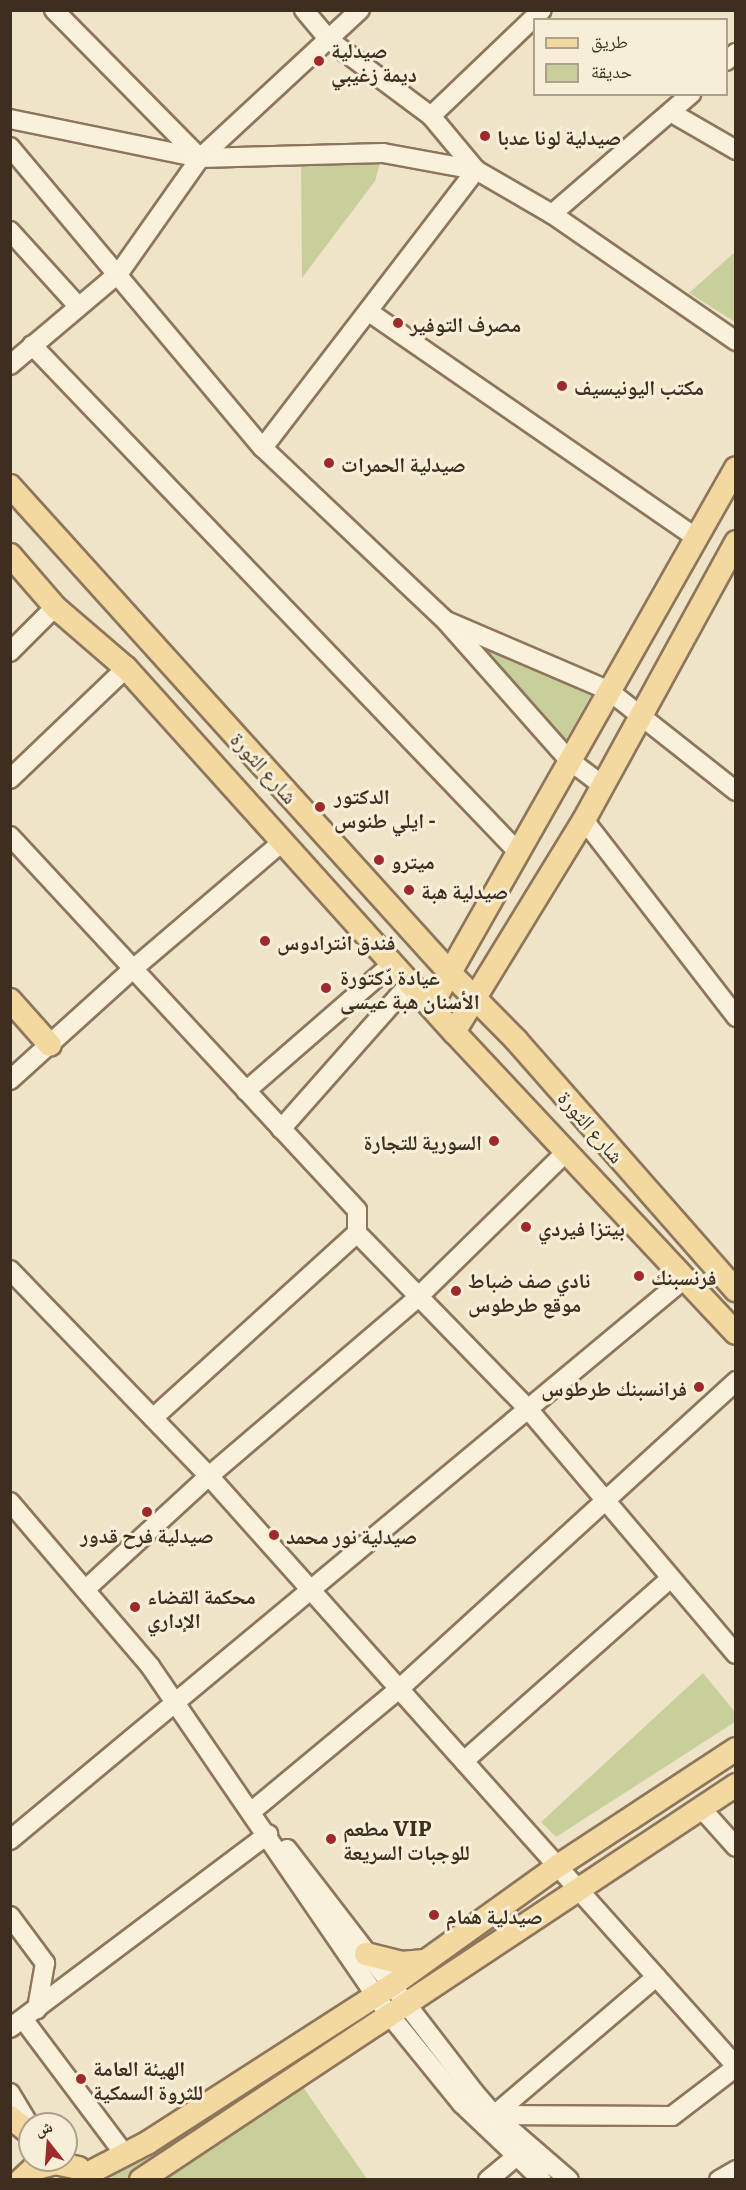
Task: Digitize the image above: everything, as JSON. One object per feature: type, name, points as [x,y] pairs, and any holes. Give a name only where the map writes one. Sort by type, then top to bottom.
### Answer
[{"type":"main road","points":[[431,1006],[735,468]]},
{"type":"main road","name":"شارع الثورة","points":[[10,486],[475,998],[735,1290]]},
{"type":"main road","points":[[454,1032],[584,820],[735,542]]},
{"type":"main road","name":"شارع الثورة","points":[[10,555],[55,608],[126,668],[281,843],[454,1032],[735,1333]]},
{"type":"main road","points":[[10,1000],[50,1045]]},
{"type":"main road","points":[[141,2180],[209,2134],[389,1999],[425,1961],[558,1866],[735,1749]]},
{"type":"main road","points":[[21,2180],[44,2165],[81,2170],[126,2156],[194,2112],[577,1887],[735,1785]]},
{"type":"main road","points":[[366,1954],[401,1963],[425,1961]]},
{"type":"main road","points":[[194,2112],[209,2134]]},
{"type":"street","points":[[54,10],[200,158]]},
{"type":"street","points":[[303,10],[329,40],[431,116],[476,170]]},
{"type":"street","points":[[10,364],[77,305],[119,273],[200,158],[360,10]]},
{"type":"street","points":[[431,116],[533,19]]},
{"type":"street","points":[[552,214],[689,96]]},
{"type":"street","points":[[672,112],[735,150]]},
{"type":"street","points":[[10,119],[200,158],[382,153],[476,170],[552,214],[735,341]]},
{"type":"street","points":[[10,147],[119,273],[263,448],[445,620],[569,760],[602,785]]},
{"type":"street","points":[[263,448],[476,170]]},
{"type":"street","points":[[10,231],[77,305]]},
{"type":"street","points":[[369,312],[697,538]]},
{"type":"street","points":[[32,345],[518,852]]},
{"type":"street","points":[[10,652],[55,608]]},
{"type":"street","points":[[445,620],[608,690],[735,791]]},
{"type":"street","points":[[10,779],[126,668]]},
{"type":"street","points":[[584,820],[732,1004]]},
{"type":"street","points":[[10,836],[357,1210],[357,1233],[416,1299],[528,1409],[735,1654]]},
{"type":"street","points":[[10,1080],[133,969],[281,843]]},
{"type":"street","points":[[246,1091],[392,964]]},
{"type":"street","points":[[281,1129],[410,983]]},
{"type":"street","points":[[87,1588],[209,1476],[416,1299],[565,1153]]},
{"type":"street","points":[[153,1418],[357,1233]]},
{"type":"street","points":[[10,1270],[209,1476],[735,2067],[672,2116],[494,2115]]},
{"type":"street","points":[[10,1839],[684,1279]]},
{"type":"street","points":[[252,1811],[399,1689],[735,1381]]},
{"type":"street","points":[[10,1502],[87,1588],[176,1702],[268,1834],[277,1855],[389,1999],[462,2104],[523,2151],[569,2180]]},
{"type":"street","points":[[464,1761],[671,1578]]},
{"type":"street","points":[[701,1808],[735,1847]]},
{"type":"street","points":[[268,1834],[285,1847],[366,1954],[389,1999],[494,2115],[523,2151],[542,2180]]},
{"type":"street","points":[[24,2019],[268,1834]]},
{"type":"street","points":[[10,1916],[45,1963],[24,2019]]},
{"type":"street","points":[[494,2115],[656,1977]]},
{"type":"street","points":[[24,2019],[126,2156]]},
{"type":"street","points":[[10,2093],[22,2112]]},
{"type":"street","points":[[488,2180],[523,2151]]},
{"type":"street","points":[[719,2180],[735,2170]]},
{"type":"green space","points":[[383,153],[375,181],[302,278],[301,155]]},
{"type":"green space","points":[[735,252],[735,322],[689,293]]},
{"type":"green space","points":[[466,634],[594,689],[564,744]]},
{"type":"green space","points":[[703,1673],[735,1712],[735,1722],[556,1837],[541,1822]]},
{"type":"green space","points":[[280,2054],[367,2179],[113,2180],[105,2166]]},
{"type":"place","name":"صيدلية ديمة زغيبي","points":[[319,61]]},
{"type":"place","name":"صيدلية لونا عدبا","points":[[485,136]]},
{"type":"place","name":"مصرف التوفير","points":[[398,323]]},
{"type":"place","name":"مكتب اليونيسيف","points":[[562,386]]},
{"type":"place","name":"صيدلية الحمرات","points":[[329,463]]},
{"type":"place","name":"الدكتور ايلي طنوس -","points":[[320,807]]},
{"type":"place","name":"ميترو","points":[[379,860]]},
{"type":"place","name":"صيدلية هبة","points":[[409,890]]},
{"type":"place","name":"فندق انترادوس","points":[[265,941]]},
{"type":"place","name":"عيادة دّكتورة الأسنان هبة عيسى","points":[[326,988]]},
{"type":"place","name":"السورية للتجارة","points":[[494,1141]]},
{"type":"place","name":"بيتزا فيردي","points":[[526,1227]]},
{"type":"place","name":"فرنسبنك","points":[[639,1276]]},
{"type":"place","name":"نادي صف ضباط موقع طرطوس","points":[[456,1291]]},
{"type":"place","name":"فرانسبنك طرطوس","points":[[699,1387]]},
{"type":"place","name":"صيدلية فرح قدور","points":[[147,1512]]},
{"type":"place","name":"صيدلية نور محمد","points":[[274,1535]]},
{"type":"place","name":"محكمة القضاء الإداري","points":[[135,1607]]},
{"type":"place","name":"مطعم VIP للوجبات السريعة","points":[[331,1839]]},
{"type":"place","name":"صيدلية همام","points":[[434,1915]]},
{"type":"place","name":"الهيئة العامة للثروة السمكية","points":[[81,2079]]}]
